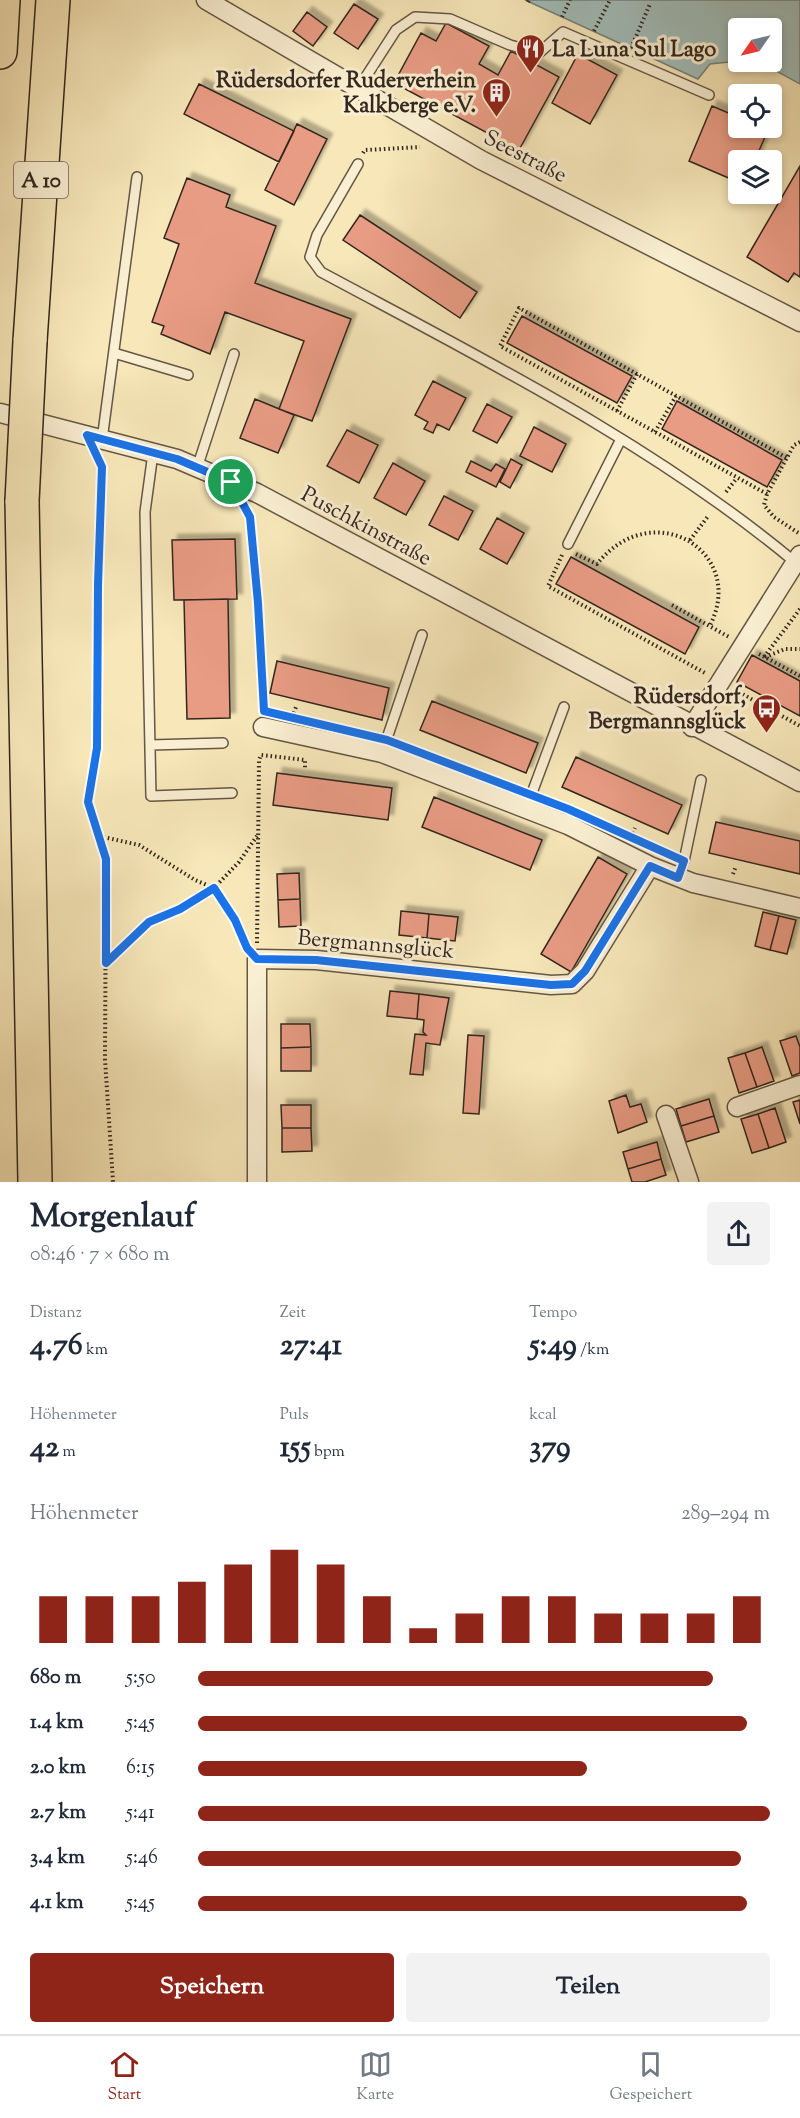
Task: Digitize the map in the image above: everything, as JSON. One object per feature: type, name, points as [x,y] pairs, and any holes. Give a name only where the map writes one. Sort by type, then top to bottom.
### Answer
[{"type":"highway","points":[[0,52],[3,8]]},
{"type":"highway","name":"A 10","points":[[35,1182],[21,501],[52,10]]},
{"type":"street","name":"Seestraße","points":[[206,0],[481,160],[800,322]]},
{"type":"street","name":"Puschkinstraße","points":[[0,413],[153,453],[231,482],[800,782]]},
{"type":"street","points":[[692,727],[798,561]]},
{"type":"street","points":[[268,720],[382,753],[568,825],[678,878],[800,908]]},
{"type":"street","name":"Bergmannsglück","points":[[257,959],[316,960],[551,985],[572,984],[585,971],[650,866]]},
{"type":"street","points":[[257,959],[257,1182]]},
{"type":"street","points":[[737,1107],[800,1085]]},
{"type":"street","points":[[666,1115],[689,1182]]},
{"type":"lane","points":[[358,89],[396,30],[415,17],[450,19],[510,45],[539,53],[563,32],[709,95]]},
{"type":"lane","points":[[358,164],[317,235],[310,257],[321,272],[482,359],[621,439],[727,509],[798,561]]},
{"type":"lane","points":[[95,437],[114,353],[137,177]]},
{"type":"lane","points":[[114,353],[188,375]]},
{"type":"lane","points":[[197,468],[234,354]]},
{"type":"lane","points":[[568,544],[621,439]]},
{"type":"lane","points":[[153,453],[145,512],[151,796],[232,793]]},
{"type":"lane","points":[[382,753],[422,635]]},
{"type":"lane","points":[[526,809],[564,707]]},
{"type":"lane","points":[[150,745],[223,743]]},
{"type":"lane","points":[[678,878],[684,861],[701,780]]},
{"type":"path","points":[[562,17],[570,0]]},
{"type":"path","points":[[594,31],[610,0]]},
{"type":"path","points":[[631,48],[650,4]]},
{"type":"path","points":[[365,150],[428,147]]},
{"type":"path","points":[[766,494],[500,346],[519,309],[787,458]]},
{"type":"path","points":[[617,411],[637,374]]},
{"type":"path","points":[[655,432],[676,396]]},
{"type":"path","points":[[95,437],[102,467],[98,585],[97,748],[88,802],[106,859],[105,1059],[113,1182]]},
{"type":"path","points":[[800,442],[794,445],[766,494],[764,505],[768,511],[800,534]]},
{"type":"path","points":[[231,482],[250,517],[264,711],[268,720]]},
{"type":"path","points":[[709,627],[716,615],[718,583],[713,567],[690,540],[670,532],[652,530],[635,534],[618,543],[597,564],[578,556],[568,544],[548,586],[800,726]]},
{"type":"path","points":[[672,606],[800,676]]},
{"type":"path","points":[[764,657],[800,609]]},
{"type":"path","points":[[764,657],[785,649],[800,649]]},
{"type":"path","points":[[283,715],[303,720]]},
{"type":"path","points":[[257,959],[257,836],[261,755],[305,760],[310,757]]},
{"type":"path","points":[[305,760],[305,769]]},
{"type":"path","points":[[631,837],[635,828]]},
{"type":"path","points":[[621,833],[641,842]]},
{"type":"path","points":[[99,836],[139,845],[214,888],[235,920],[247,948],[257,959]]},
{"type":"path","points":[[106,963],[149,922],[180,909],[214,888],[239,862],[257,836]]},
{"type":"path","points":[[733,875],[736,866]]},
{"type":"path","points":[[723,872],[744,877]]},
{"type":"water","points":[[525,0],[800,0],[800,84],[778,72],[782,72],[782,18],[728,18],[728,62],[710,64],[698,79]]},
{"type":"building","points":[[354,4],[378,19],[358,49],[334,33]]},
{"type":"building","points":[[307,12],[327,27],[313,46],[293,31]]},
{"type":"building","name":"Rüdersdorfer Ruderverhein Kalkberge e.V.","points":[[446,23],[489,46],[479,64],[498,75],[511,51],[559,77],[519,150],[394,83],[421,33],[436,41]]},
{"type":"building","points":[[578,54],[617,75],[590,124],[552,103]]},
{"type":"building","points":[[199,84],[294,131],[279,162],[184,114]]},
{"type":"building","points":[[712,106],[728,113],[728,138],[765,138],[759,150],[728,150],[728,178],[689,161]]},
{"type":"building","points":[[297,124],[327,139],[294,205],[265,190]]},
{"type":"building","points":[[800,166],[800,277],[794,273],[788,282],[747,257],[778,204],[782,204],[782,197]]},
{"type":"building","points":[[187,178],[230,195],[226,207],[276,226],[255,283],[351,319],[312,421],[279,409],[304,341],[225,312],[210,354],[161,334],[164,326],[152,322],[179,244],[164,238]]},
{"type":"building","points":[[360,215],[477,292],[460,318],[343,240]]},
{"type":"building","points":[[522,316],[632,376],[617,403],[507,343]]},
{"type":"building","points":[[433,381],[466,398],[449,430],[437,424],[433,433],[424,429],[428,422],[415,415]]},
{"type":"building","points":[[255,399],[294,415],[278,453],[240,438]]},
{"type":"building","points":[[677,401],[782,460],[767,487],[662,429]]},
{"type":"building","points":[[487,404],[512,417],[497,443],[473,431]]},
{"type":"building","points":[[534,427],[566,444],[552,472],[520,456]]},
{"type":"building","points":[[347,430],[378,445],[359,483],[327,466]]},
{"type":"building","points":[[511,459],[522,465],[510,488],[500,482]]},
{"type":"building","points":[[471,461],[491,471],[496,464],[505,469],[496,487],[466,472]]},
{"type":"building","points":[[393,463],[425,481],[406,515],[374,498]]},
{"type":"building","points":[[444,496],[473,511],[458,540],[429,525]]},
{"type":"building","points":[[497,518],[524,533],[507,564],[480,549]]},
{"type":"building","points":[[235,539],[237,599],[174,600],[172,540]]},
{"type":"building","points":[[571,557],[699,627],[685,654],[556,584]]},
{"type":"building","points":[[228,599],[230,718],[187,719],[184,600]]},
{"type":"building","points":[[752,655],[800,681],[800,716],[737,682]]},
{"type":"building","points":[[277,661],[389,688],[382,720],[270,693]]},
{"type":"building","points":[[432,701],[538,743],[526,773],[420,730]]},
{"type":"building","points":[[576,757],[682,805],[668,834],[562,787]]},
{"type":"building","points":[[277,773],[392,788],[388,820],[273,805]]},
{"type":"building","points":[[434,797],[542,840],[530,870],[422,827]]},
{"type":"building","points":[[716,822],[800,841],[800,874],[709,853]]},
{"type":"building","points":[[598,857],[627,874],[571,972],[541,954]]},
{"type":"building","points":[[299,873],[300,899],[278,900],[277,874]]},
{"type":"building","points":[[300,899],[301,926],[279,927],[278,900]]},
{"type":"building","points":[[401,911],[429,914],[427,938],[399,935]]},
{"type":"building","points":[[763,912],[779,916],[770,950],[755,946]]},
{"type":"building","points":[[429,914],[458,917],[455,941],[427,938]]},
{"type":"building","points":[[779,916],[796,920],[787,954],[770,950]]},
{"type":"building","points":[[390,991],[419,994],[417,1019],[387,1016]]},
{"type":"building","points":[[419,994],[449,998],[440,1045],[426,1043],[423,1075],[410,1074],[415,1034],[426,1035],[423,1032],[424,1020],[417,1019]]},
{"type":"building","points":[[281,1024],[310,1024],[311,1047],[281,1048]]},
{"type":"building","points":[[468,1035],[484,1036],[479,1114],[463,1113]]},
{"type":"building","points":[[796,1036],[800,1047],[800,1073],[792,1076],[780,1041]]},
{"type":"building","points":[[311,1047],[311,1071],[281,1071],[281,1048]]},
{"type":"building","points":[[762,1047],[774,1081],[757,1087],[745,1053]]},
{"type":"building","points":[[745,1053],[757,1087],[739,1093],[728,1058]]},
{"type":"building","points":[[626,1095],[630,1107],[641,1104],[647,1122],[618,1133],[609,1101]]},
{"type":"building","points":[[709,1099],[714,1116],[681,1126],[676,1109]]},
{"type":"building","points":[[800,1100],[800,1124],[793,1102]]},
{"type":"building","points":[[281,1105],[311,1105],[311,1128],[282,1128]]},
{"type":"building","points":[[775,1108],[786,1142],[769,1148],[758,1114]]},
{"type":"building","points":[[758,1114],[769,1148],[752,1153],[741,1119]]},
{"type":"building","points":[[714,1116],[719,1132],[686,1142],[681,1126]]},
{"type":"building","points":[[282,1128],[311,1128],[312,1151],[282,1152]]},
{"type":"building","points":[[657,1142],[661,1159],[628,1169],[623,1152]]},
{"type":"building","points":[[661,1159],[666,1175],[645,1182],[632,1182],[628,1169]]},
{"type":"place","name":"La Luna Sul Lago","points":[[531,74]]},
{"type":"place","name":"Rüdersdorfer Ruderverhein Kalkberge e.V.","points":[[497,118]]},
{"type":"place","name":"Rüdersdorf, Bergmannsglück","points":[[767,734]]},
{"type":"route","points":[[87,435],[177,459],[231,482],[250,517],[264,711],[387,740],[568,809],[684,861],[678,878],[650,866],[585,971],[572,984],[551,985],[476,975],[316,960],[257,959],[247,948],[235,920],[214,888],[180,909],[149,922],[106,963],[106,859],[88,802],[97,748],[98,585],[102,467],[87,435]]}]
